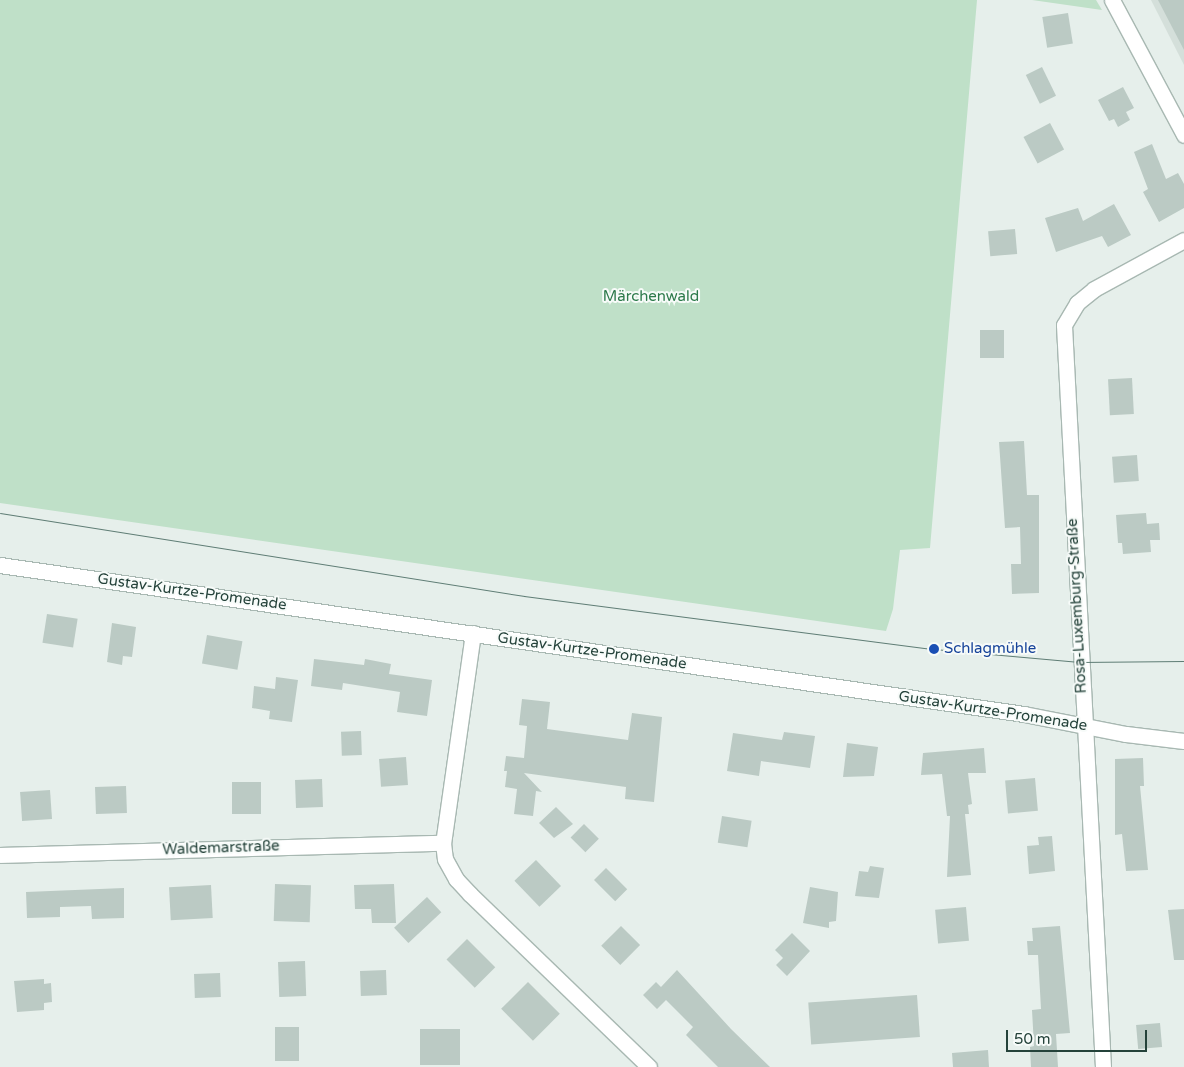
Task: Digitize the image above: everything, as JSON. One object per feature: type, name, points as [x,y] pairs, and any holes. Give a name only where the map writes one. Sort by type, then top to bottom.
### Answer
[{"type":"street","points":[[1112,0],[1184,136]]},
{"type":"street","name":"Rosa-Luxemburg-Straße","points":[[1103,1067],[1064,325],[1077,303],[1094,289],[1184,240]]},
{"type":"street","name":"Gustav-Kurtze-Promenade","points":[[0,565],[473,633],[1184,741]]},
{"type":"street","points":[[473,633],[443,843],[445,859],[456,879],[649,1067]]},
{"type":"street","name":"Waldemarstraße","points":[[0,855],[443,843]]},
{"type":"shaded area","points":[[1151,0],[1184,0],[1184,65]]},
{"type":"green space","name":"Märchenwald","points":[[0,0],[977,0],[930,548],[900,550],[893,609],[886,631],[0,503]]},
{"type":"green space","points":[[1032,0],[1096,0],[1102,10]]},
{"type":"building","points":[[1158,0],[1184,0],[1184,50]]},
{"type":"building","points":[[1068,13],[1073,44],[1047,48],[1042,17]]},
{"type":"building","points":[[1042,67],[1056,96],[1040,104],[1026,75]]},
{"type":"building","points":[[1123,87],[1134,108],[1126,112],[1130,120],[1118,127],[1114,119],[1109,121],[1098,100]]},
{"type":"building","points":[[1050,123],[1064,149],[1038,164],[1024,137]]},
{"type":"building","points":[[1152,144],[1166,179],[1178,173],[1184,184],[1184,208],[1159,222],[1143,192],[1148,189],[1134,152]]},
{"type":"building","points":[[1114,204],[1131,235],[1108,247],[1102,236],[1056,252],[1045,218],[1078,208],[1083,221]]},
{"type":"building","points":[[1015,229],[1017,254],[990,256],[988,231]]},
{"type":"building","points":[[980,330],[1004,330],[1004,358],[980,358]]},
{"type":"building","points":[[1132,378],[1134,414],[1110,415],[1108,379]]},
{"type":"building","points":[[1024,441],[1027,495],[1039,495],[1039,593],[1012,594],[1011,564],[1021,564],[1020,527],[1005,528],[999,442]]},
{"type":"building","points":[[1137,455],[1139,481],[1114,483],[1112,457]]},
{"type":"building","points":[[1146,513],[1147,524],[1159,523],[1160,540],[1150,540],[1151,552],[1123,554],[1122,543],[1118,543],[1116,515]]},
{"type":"building","points":[[47,614],[78,619],[73,647],[42,643]]},
{"type":"building","points":[[112,623],[136,627],[132,657],[123,656],[122,665],[107,662]]},
{"type":"building","points":[[207,635],[242,641],[237,670],[202,664]]},
{"type":"building","points":[[314,659],[364,665],[365,659],[391,664],[389,674],[432,680],[427,716],[397,712],[400,692],[343,683],[342,690],[311,686]]},
{"type":"building","points":[[276,677],[298,680],[292,722],[269,719],[270,711],[252,708],[254,686],[275,689]]},
{"type":"building","points":[[522,699],[550,702],[547,729],[628,740],[632,713],[662,717],[654,802],[625,799],[626,787],[524,773],[542,792],[536,791],[533,816],[514,814],[517,789],[505,787],[507,771],[504,771],[506,756],[524,758],[527,726],[519,725]]},
{"type":"building","points":[[361,731],[362,755],[342,756],[341,732]]},
{"type":"building","points":[[784,732],[815,736],[810,768],[761,761],[759,776],[727,771],[733,733],[782,740]]},
{"type":"building","points":[[847,743],[878,747],[874,776],[843,777]]},
{"type":"building","points":[[984,748],[986,773],[968,773],[972,804],[968,805],[969,814],[965,814],[971,875],[947,877],[950,816],[947,816],[942,774],[921,775],[923,753]]},
{"type":"building","points":[[406,757],[408,785],[381,787],[379,759]]},
{"type":"building","points":[[1143,758],[1144,786],[1140,786],[1148,870],[1126,871],[1122,834],[1115,835],[1115,759]]},
{"type":"building","points":[[1035,778],[1038,811],[1008,813],[1005,781]]},
{"type":"building","points":[[322,779],[323,807],[296,808],[295,780]]},
{"type":"building","points":[[232,782],[261,782],[261,814],[232,814]]},
{"type":"building","points":[[126,786],[127,813],[96,814],[95,787]]},
{"type":"building","points":[[50,790],[52,819],[22,821],[20,792]]},
{"type":"building","points":[[556,807],[573,824],[554,838],[539,823]]},
{"type":"building","points":[[722,816],[752,821],[747,847],[718,843]]},
{"type":"building","points":[[584,824],[599,839],[585,852],[571,837]]},
{"type":"building","points":[[1052,836],[1055,871],[1029,874],[1027,846],[1039,845],[1038,837]]},
{"type":"building","points":[[536,860],[561,886],[539,907],[514,881]]},
{"type":"building","points":[[870,866],[884,868],[879,898],[855,896],[859,871],[868,872]]},
{"type":"building","points":[[606,868],[627,889],[615,901],[594,880]]},
{"type":"building","points":[[275,884],[311,885],[310,922],[274,921]]},
{"type":"building","points":[[394,884],[396,923],[372,923],[371,909],[355,909],[354,885]]},
{"type":"building","points":[[211,885],[213,918],[171,920],[169,887]]},
{"type":"building","points":[[810,887],[838,892],[836,921],[829,922],[829,928],[803,923]]},
{"type":"building","points":[[124,888],[124,918],[92,919],[91,906],[60,907],[60,917],[27,918],[26,892]]},
{"type":"building","points":[[427,897],[441,912],[408,943],[394,928]]},
{"type":"building","points":[[966,907],[969,941],[938,944],[935,910]]},
{"type":"building","points":[[1184,909],[1184,960],[1174,960],[1168,910]]},
{"type":"building","points":[[621,926],[640,945],[620,965],[601,946]]},
{"type":"building","points":[[1060,926],[1070,1033],[1056,1034],[1058,1067],[1031,1067],[1030,1047],[1034,1046],[1032,1010],[1041,1009],[1038,955],[1028,955],[1027,941],[1033,941],[1032,928]]},
{"type":"building","points":[[792,933],[810,951],[787,976],[776,965],[783,958],[775,950]]},
{"type":"building","points":[[467,939],[495,967],[475,988],[446,960]]},
{"type":"building","points":[[305,961],[306,996],[279,997],[278,962]]},
{"type":"building","points":[[386,970],[387,995],[361,996],[360,971]]},
{"type":"building","points":[[677,970],[731,1029],[770,1067],[718,1067],[686,1035],[693,1027],[666,1000],[657,1009],[643,995],[656,982],[661,987]]},
{"type":"building","points":[[220,973],[221,997],[195,998],[194,974]]},
{"type":"building","points":[[44,979],[44,984],[51,983],[52,1002],[44,1003],[44,1010],[17,1012],[14,981]]},
{"type":"building","points":[[528,982],[560,1014],[533,1041],[501,1009]]},
{"type":"building","points":[[917,995],[920,1037],[811,1045],[808,1003]]},
{"type":"building","points":[[1160,1023],[1162,1047],[1138,1049],[1136,1025]]},
{"type":"building","points":[[275,1027],[299,1027],[299,1061],[275,1061]]},
{"type":"building","points":[[420,1029],[460,1029],[460,1065],[420,1065]]},
{"type":"building","points":[[988,1050],[989,1067],[953,1067],[952,1053]]},
{"type":"tram line","points":[[0,513],[524,596],[934,649],[1079,662],[1184,661]]},
{"type":"place","name":"Schlagmühle","points":[[934,649]]}]
